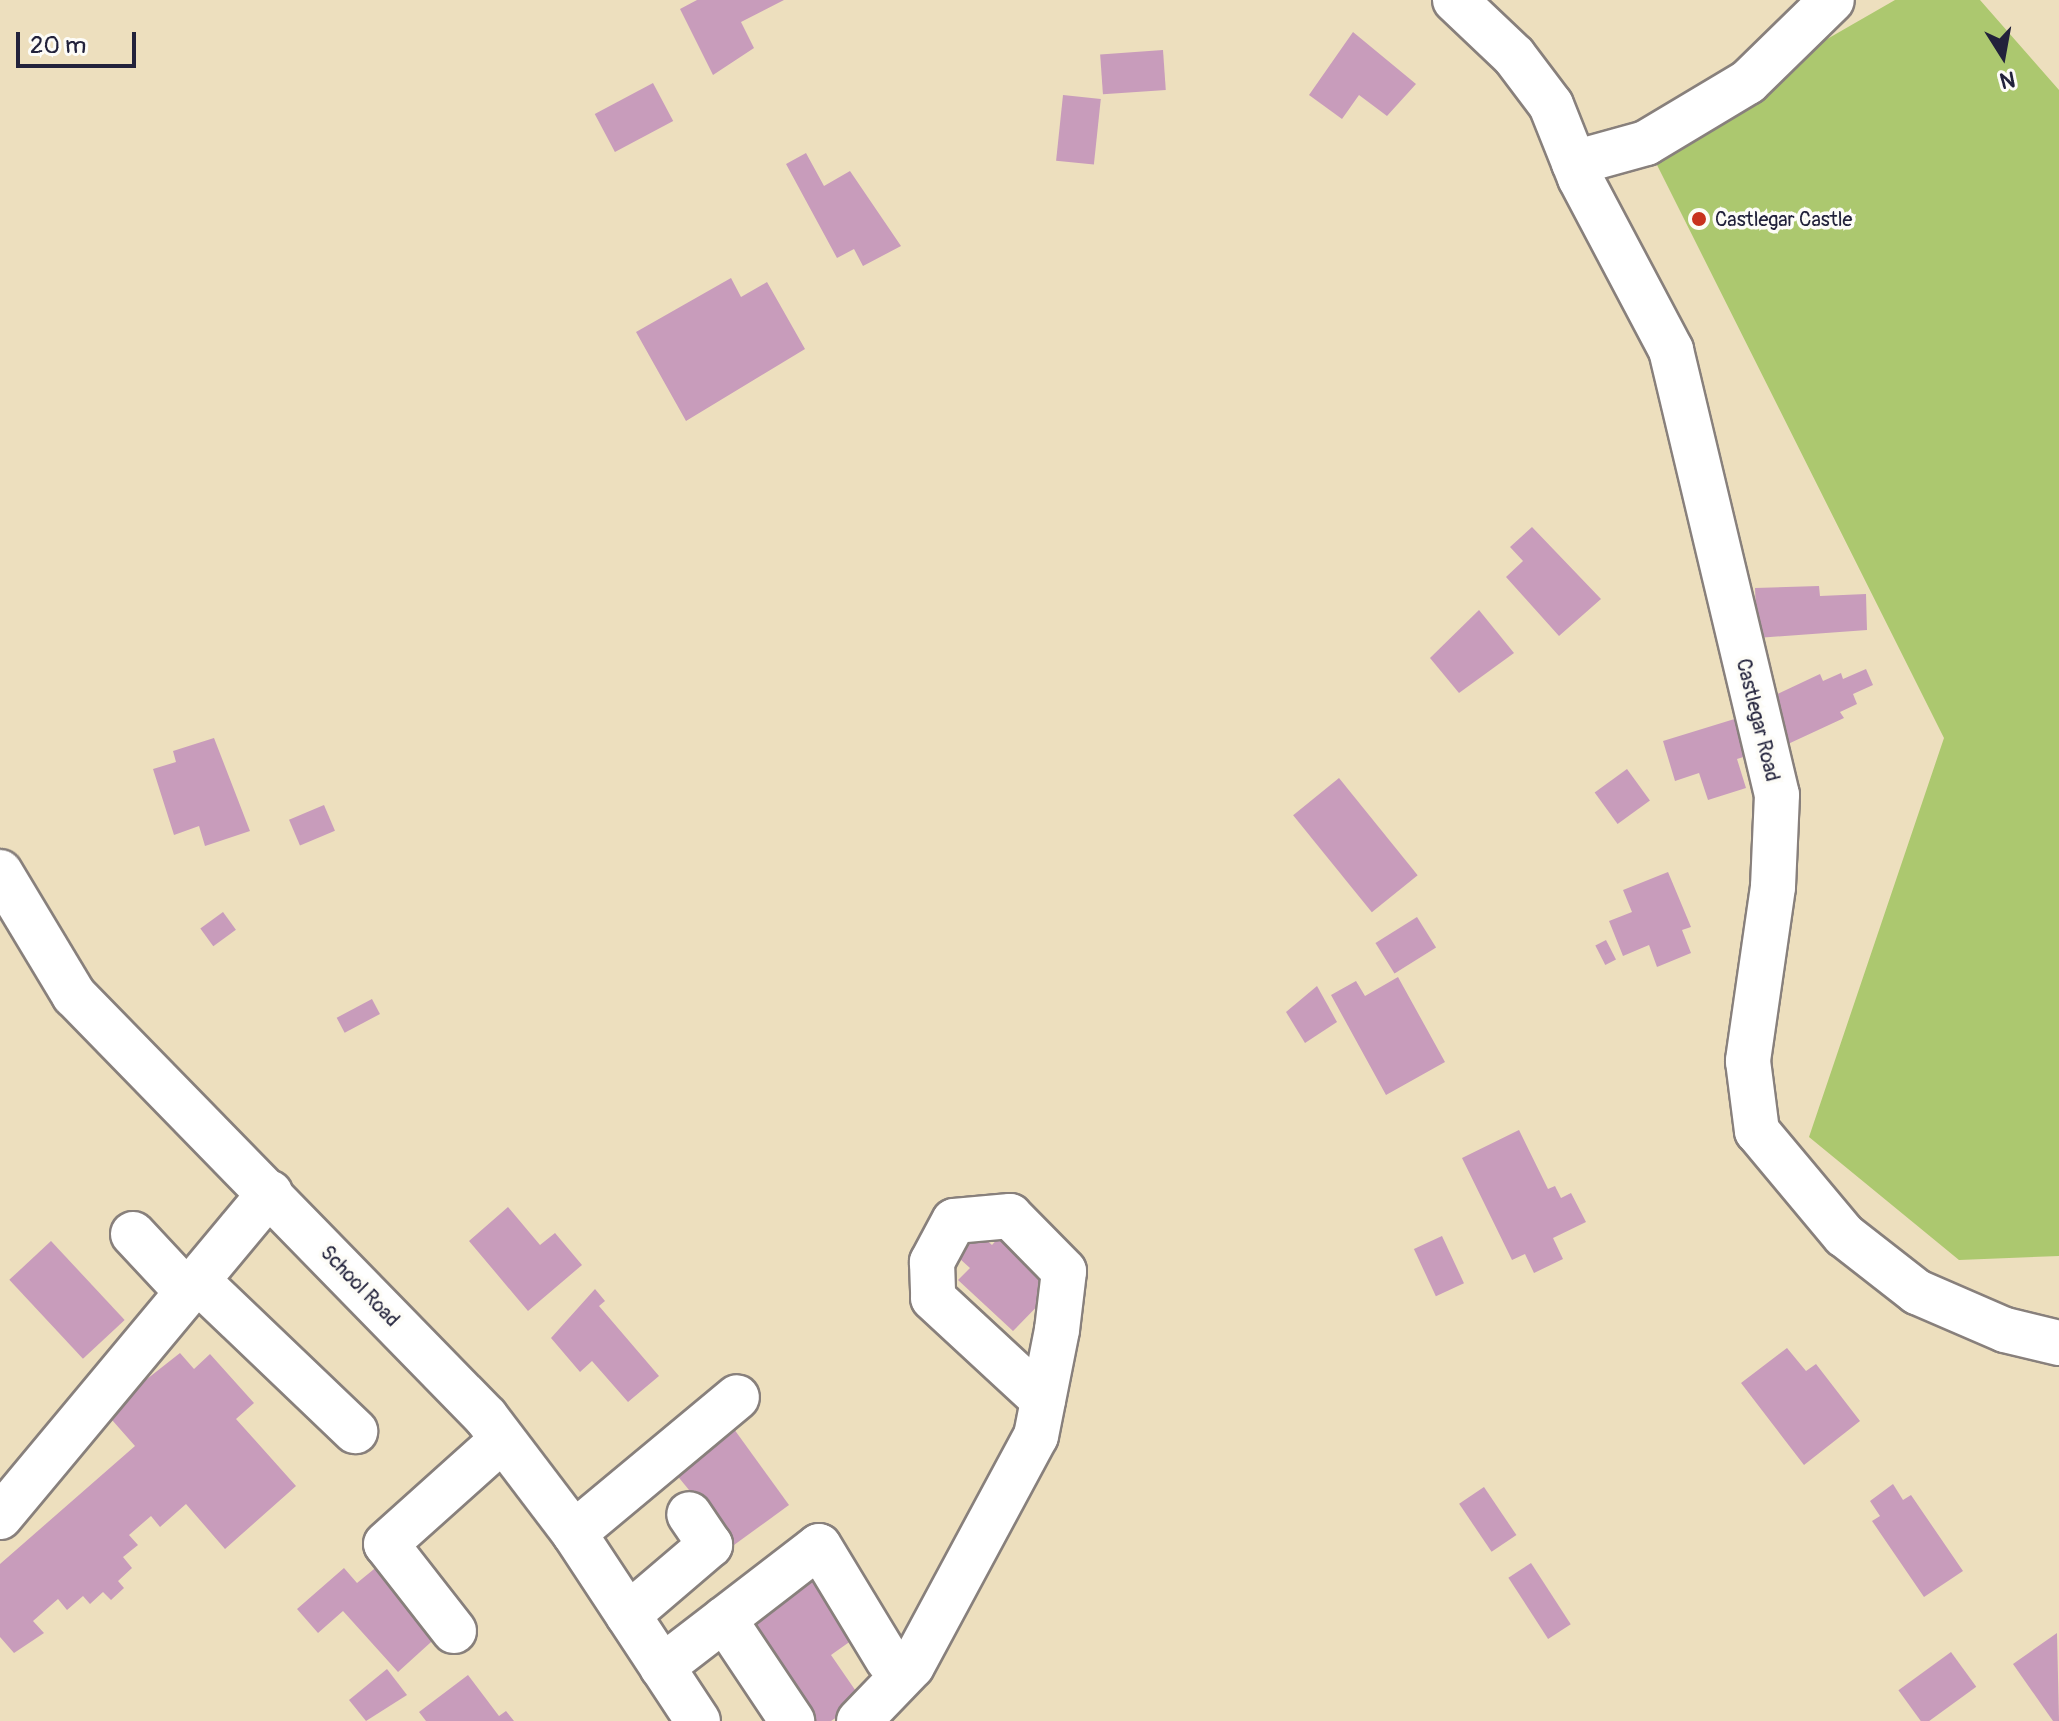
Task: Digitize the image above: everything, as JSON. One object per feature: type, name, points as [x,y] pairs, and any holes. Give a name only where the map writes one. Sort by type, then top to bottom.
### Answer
[{"type":"street","name":"Castlegar Road","points":[[1455,0],[1514,56],[1551,105],[1574,163],[1671,350],[1777,795],[1773,887],[1748,1061],[1757,1131],[1844,1235],[1917,1292],[2005,1330],[2059,1343]]},
{"type":"street","points":[[1574,163],[1646,143],[1748,82],[1832,0]]},
{"type":"street","name":"School Road","points":[[0,872],[74,995],[270,1193],[502,1440],[574,1533],[698,1721]]},
{"type":"street","points":[[0,1517],[270,1193]]},
{"type":"street","points":[[133,1234],[355,1431]]},
{"type":"street","points":[[574,1533],[737,1397]]},
{"type":"street","points":[[859,1721],[912,1666],[1036,1436],[1043,1400]]},
{"type":"street","points":[[454,1631],[386,1544],[502,1440]]},
{"type":"street","points":[[628,1615],[710,1545],[689,1514]]},
{"type":"street","points":[[662,1667],[819,1546],[888,1660]]},
{"type":"street","points":[[724,1619],[792,1721]]},
{"type":"green space","points":[[1895,0],[1980,0],[2059,90],[2059,1256],[1959,1260],[1809,1137],[1944,738],[1646,143]]},
{"type":"building","points":[[697,0],[784,0],[741,22],[754,48],[713,75],[680,9]]},
{"type":"building","points":[[1353,32],[1416,84],[1387,116],[1359,95],[1342,119],[1309,95]]},
{"type":"building","points":[[1163,50],[1166,90],[1103,94],[1100,54]]},
{"type":"building","points":[[653,83],[673,121],[615,152],[595,114]]},
{"type":"building","points":[[1063,95],[1101,99],[1094,165],[1056,161]]},
{"type":"building","points":[[806,153],[824,186],[850,171],[901,246],[863,266],[854,249],[837,258],[786,164]]},
{"type":"building","points":[[731,278],[741,297],[767,282],[805,349],[686,421],[636,332]]},
{"type":"building","points":[[1532,527],[1601,599],[1559,636],[1506,577],[1523,561],[1510,547]]},
{"type":"building","points":[[1819,586],[1820,596],[1866,594],[1867,630],[1757,638],[1755,588]]},
{"type":"building","points":[[1479,610],[1514,653],[1459,693],[1430,658]]},
{"type":"building","points":[[1866,669],[1873,685],[1853,694],[1857,704],[1840,712],[1844,718],[1788,744],[1767,699],[1820,674],[1823,681],[1841,673],[1843,679]]},
{"type":"building","points":[[1741,717],[1753,754],[1737,759],[1746,788],[1708,800],[1699,773],[1675,781],[1663,741]]},
{"type":"building","points":[[214,738],[250,831],[205,846],[199,826],[174,835],[153,769],[176,762],[173,751]]},
{"type":"building","points":[[1627,769],[1650,801],[1618,824],[1595,793]]},
{"type":"building","points":[[1339,778],[1418,875],[1372,912],[1293,815]]},
{"type":"building","points":[[324,805],[335,831],[300,846],[289,820]]},
{"type":"building","points":[[1668,872],[1691,927],[1682,930],[1691,953],[1657,967],[1649,945],[1623,956],[1609,921],[1632,912],[1623,890]]},
{"type":"building","points":[[223,912],[236,930],[213,946],[200,928]]},
{"type":"building","points":[[1417,917],[1436,948],[1395,973],[1375,943]]},
{"type":"building","points":[[1606,940],[1616,960],[1605,965],[1595,945]]},
{"type":"building","points":[[1398,977],[1445,1062],[1386,1095],[1331,995],[1356,981],[1365,996]]},
{"type":"building","points":[[1317,986],[1337,1022],[1305,1043],[1286,1012]]},
{"type":"building","points":[[372,999],[380,1014],[345,1033],[337,1018]]},
{"type":"building","points":[[1519,1130],[1548,1189],[1555,1186],[1561,1198],[1571,1193],[1586,1222],[1553,1238],[1563,1259],[1534,1273],[1525,1254],[1512,1260],[1462,1158]]},
{"type":"building","points":[[508,1207],[540,1245],[555,1233],[582,1265],[528,1311],[469,1241]]},
{"type":"building","points":[[981,1235],[992,1245],[1001,1235],[1054,1289],[1013,1331],[958,1280],[970,1268],[960,1259],[963,1243]]},
{"type":"building","points":[[1442,1236],[1464,1283],[1436,1296],[1414,1249]]},
{"type":"building","points":[[51,1241],[125,1320],[83,1359],[9,1280]]},
{"type":"building","points":[[595,1289],[605,1301],[599,1306],[659,1376],[628,1402],[592,1361],[580,1372],[551,1338]]},
{"type":"building","points":[[1787,1348],[1806,1371],[1816,1364],[1860,1421],[1804,1465],[1741,1383]]},
{"type":"building","points":[[180,1353],[194,1369],[210,1354],[254,1403],[236,1419],[296,1486],[225,1549],[186,1504],[160,1527],[151,1516],[129,1535],[138,1545],[123,1557],[132,1568],[118,1581],[124,1588],[111,1600],[103,1592],[90,1604],[83,1596],[67,1610],[58,1599],[33,1621],[44,1633],[14,1653],[0,1637],[0,1564],[135,1446],[105,1412]]},
{"type":"building","points":[[726,1418],[789,1505],[734,1545],[671,1468]]},
{"type":"building","points":[[1893,1484],[1903,1500],[1911,1495],[1963,1571],[1924,1597],[1872,1521],[1880,1516],[1870,1501]]},
{"type":"building","points":[[1484,1487],[1516,1535],[1492,1552],[1459,1504]]},
{"type":"building","points":[[1531,1563],[1571,1624],[1548,1639],[1508,1578]]},
{"type":"building","points":[[379,1565],[441,1633],[398,1672],[343,1611],[318,1633],[297,1609],[344,1568],[357,1583]]},
{"type":"building","points":[[811,1573],[855,1638],[831,1655],[862,1700],[831,1721],[814,1721],[744,1619]]},
{"type":"building","points":[[2057,1633],[2059,1721],[2053,1721],[2013,1664]]},
{"type":"building","points":[[1951,1652],[1976,1687],[1929,1721],[1921,1721],[1898,1690]]},
{"type":"building","points":[[387,1669],[407,1695],[366,1721],[349,1700]]},
{"type":"building","points":[[468,1675],[499,1716],[506,1711],[514,1721],[426,1721],[419,1712]]},
{"type":"place","name":"Castlegar Castle","points":[[1699,219]]}]
